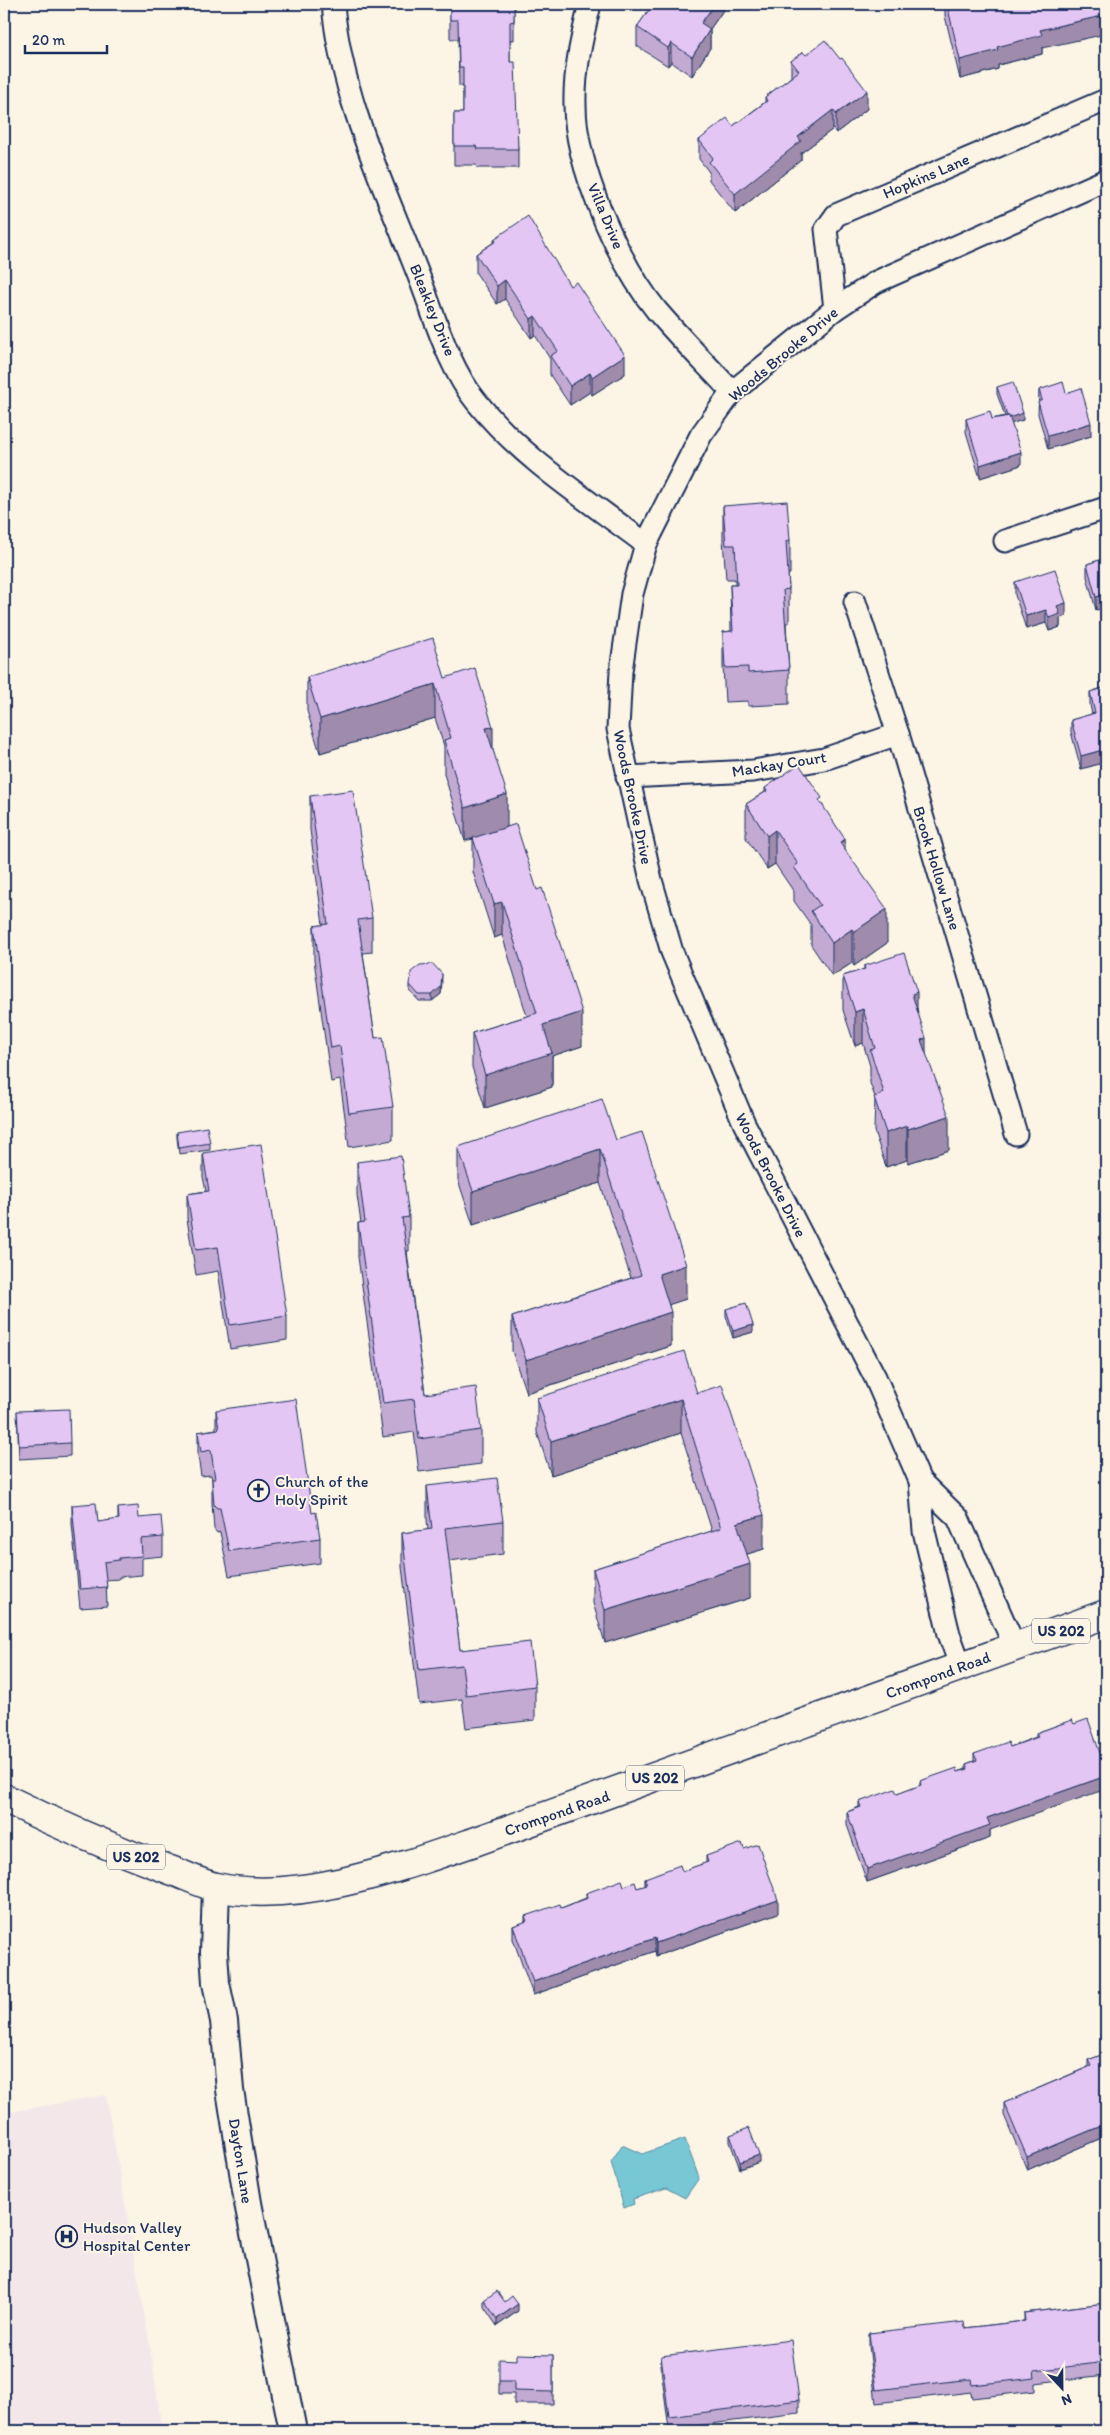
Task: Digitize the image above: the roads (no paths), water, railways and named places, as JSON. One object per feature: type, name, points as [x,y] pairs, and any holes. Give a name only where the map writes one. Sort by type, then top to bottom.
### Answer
[{"type":"main road","name":"Crompond Road","points":[[4,1798],[56,1824],[216,1887],[263,1891],[305,1889],[392,1870],[616,1792],[1106,1614]]},
{"type":"street","name":"Bleakley Drive","points":[[333,4],[336,41],[354,108],[451,358],[475,400],[513,443],[646,544]]},
{"type":"street","name":"Villa Drive","points":[[590,4],[578,55],[574,107],[581,150],[596,201],[620,252],[656,310],[732,392]]},
{"type":"street","name":"Hopkins Lane","points":[[835,309],[826,228],[836,214],[1106,100]]},
{"type":"street","name":"Woods Brooke Drive","points":[[961,1667],[949,1634],[924,1531],[920,1481],[875,1377],[744,1123],[719,1069],[672,952],[651,880],[627,777],[618,728],[621,671],[632,594],[646,544],[701,435],[732,392],[835,309],[876,282],[1106,180]]},
{"type":"street","points":[[1006,540],[1106,508]]},
{"type":"street","name":"Brook Hollow Lane","points":[[855,602],[898,734],[1016,1134]]},
{"type":"street","name":"Mackay Court","points":[[627,777],[753,771],[824,759],[898,734]]},
{"type":"street","name":"Woods Brooke Drive","points":[[920,1481],[958,1518],[1015,1647]]},
{"type":"street","name":"Dayton Lane","points":[[216,1887],[214,1952],[216,1983],[224,2021],[230,2090],[248,2202],[294,2431]]},
{"type":"water","points":[[685,2139],[699,2178],[685,2198],[666,2188],[633,2199],[634,2204],[624,2208],[611,2162],[622,2145],[642,2154]]},
{"type":"place","name":"Church of the Holy Spirit","points":[[259,1490]]},
{"type":"place","name":"Hudson Valley Hospital Center","points":[[67,2236]]}]
